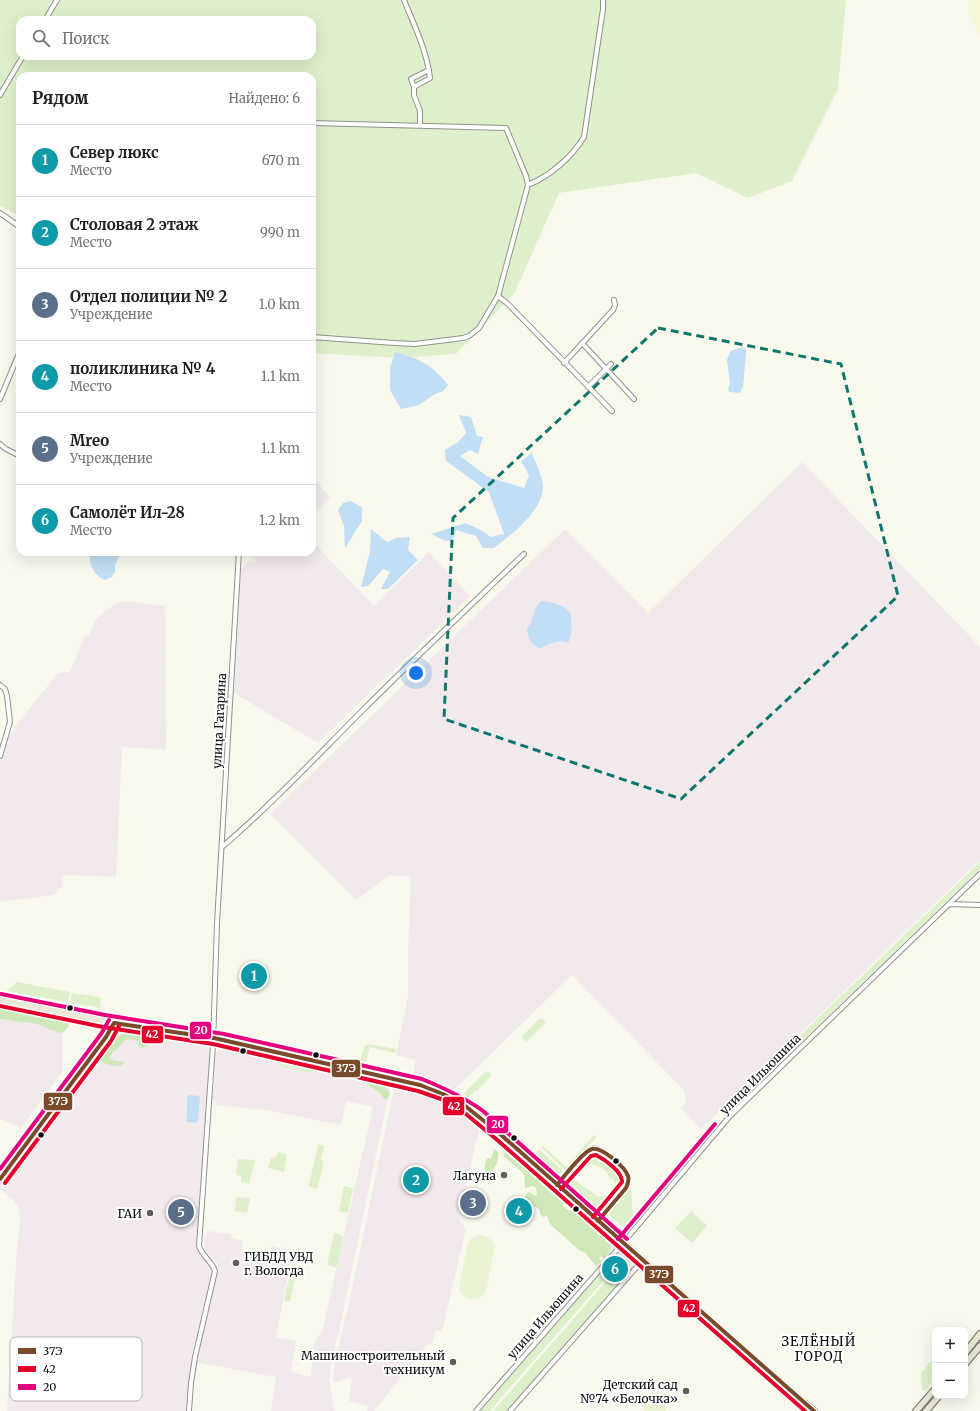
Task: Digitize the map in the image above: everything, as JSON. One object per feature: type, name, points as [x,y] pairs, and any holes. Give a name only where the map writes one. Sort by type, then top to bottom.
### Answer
[{"type":"main road","points":[[0,1000],[114,1023],[214,1038],[262,1048],[394,1079],[443,1094],[464,1105],[479,1116],[814,1411]]},
{"type":"main road","points":[[99,1020],[105,1028],[106,1037]]},
{"type":"main road","points":[[0,1179],[106,1037],[114,1023]]},
{"type":"main road","points":[[968,1349],[980,1334]]},
{"type":"main road","points":[[966,1363],[980,1346]]},
{"type":"main road","points":[[791,1392],[810,1411]]},
{"type":"main road","points":[[916,1411],[932,1392]]},
{"type":"main road","points":[[926,1411],[936,1399]]},
{"type":"street","points":[[47,16],[57,0]]},
{"type":"street","points":[[404,0],[427,60],[430,78],[414,87]]},
{"type":"street","points":[[528,185],[536,182],[564,161],[584,137],[603,9],[603,0]]},
{"type":"street","points":[[0,95],[21,60]]},
{"type":"street","points":[[420,126],[420,111],[414,95],[414,87],[411,79],[429,70]]},
{"type":"street","points":[[316,123],[506,128],[526,176],[528,185],[498,296],[479,328],[469,336],[415,344],[316,337]]},
{"type":"street","points":[[0,212],[16,225]]},
{"type":"street","points":[[498,296],[508,304],[612,411]]},
{"type":"street","points":[[564,363],[613,310],[615,305],[614,300]]},
{"type":"street","points":[[582,343],[634,399]]},
{"type":"street","points":[[0,399],[16,361]]},
{"type":"street","points":[[588,387],[611,364]]},
{"type":"street","points":[[0,444],[16,454]]},
{"type":"street","points":[[222,847],[332,742],[414,659],[524,554]]},
{"type":"street","name":"улица Гагарина","points":[[189,1411],[195,1357],[214,1271],[213,1266],[201,1251],[199,1246],[214,1038],[217,923],[239,556]]},
{"type":"street","points":[[0,685],[5,689],[7,696],[10,722],[0,756]]},
{"type":"street","name":"улица Ильюшина","points":[[476,1411],[623,1243],[732,1115],[980,874]]},
{"type":"street","points":[[949,904],[980,905]]},
{"type":"street","points":[[557,1185],[587,1151],[594,1148],[602,1150],[625,1170],[628,1176],[626,1188],[598,1221]]},
{"type":"street","points":[[510,1411],[642,1261]]},
{"type":"highlighted area","points":[[658,328],[841,364],[898,596],[681,799],[444,719],[453,518]]},
{"type":"shaded area","points":[[802,462],[980,647],[980,860],[701,1129],[681,1108],[686,1102],[684,1090],[572,975],[455,1089],[447,1091],[413,1080],[415,1060],[396,1055],[408,997],[411,877],[390,875],[356,900],[270,814],[565,529],[648,613]]},
{"type":"shaded area","points":[[316,480],[330,498],[316,511]]},
{"type":"shaded area","points":[[316,545],[374,606],[429,552],[470,596],[318,743],[234,693],[241,569],[250,561],[258,563],[252,557],[316,556]]},
{"type":"shaded area","points":[[118,602],[134,602],[165,606],[166,750],[122,747],[116,877],[63,875],[62,886],[54,895],[0,902],[0,765],[5,742],[24,715],[58,673],[70,672],[83,640],[90,634],[95,620]]},
{"type":"shaded area","points":[[0,1019],[63,1028],[62,1072],[21,1128],[0,1119]]},
{"type":"shaded area","points":[[123,1034],[202,1045],[207,1046],[210,1051],[197,1248],[198,1252],[211,1267],[212,1271],[192,1353],[187,1411],[7,1411],[10,1362],[10,1401],[142,1401],[142,1337],[12,1337],[20,1221],[17,1205],[0,1189],[0,1186],[115,1037]]},
{"type":"shaded area","points":[[221,1049],[391,1083],[339,1331],[331,1362],[330,1383],[334,1411],[271,1411],[276,1377],[195,1362],[218,1267],[217,1262],[205,1250],[204,1235],[208,1231],[231,1234],[231,1238],[243,1241],[241,1253],[269,1260],[272,1246],[290,1250],[287,1263],[290,1264],[276,1337],[296,1341],[291,1372],[311,1377],[313,1345],[322,1332],[373,1107],[346,1101],[341,1125],[272,1111],[217,1105],[213,1099],[216,1053]]},
{"type":"shaded area","points":[[395,1084],[418,1089],[441,1098],[464,1110],[481,1123],[459,1219],[466,1229],[442,1331],[436,1330],[432,1344],[428,1343],[374,1411],[367,1411],[368,1406],[349,1401],[352,1377],[333,1383],[335,1362],[349,1303]]},
{"type":"green space","points":[[0,0],[846,0],[838,89],[792,181],[748,198],[696,173],[559,193],[514,294],[456,354],[399,358],[316,353],[316,72],[16,72],[16,214],[0,206]]},
{"type":"green space","points":[[968,0],[980,0],[980,36],[969,15]]},
{"type":"green space","points":[[980,862],[980,869],[730,1111],[726,1107]]},
{"type":"green space","points":[[17,982],[70,992],[68,1002],[7,991]]},
{"type":"green space","points":[[72,993],[100,997],[101,1008],[70,1003]]},
{"type":"green space","points":[[3,994],[66,1005],[56,1007],[5,997]]},
{"type":"green space","points":[[0,1007],[6,1009],[23,1009],[66,1019],[69,1026],[65,1031],[59,1033],[37,1024],[0,1019]]},
{"type":"green space","points":[[113,1013],[161,1020],[162,1023],[148,1023],[118,1017]]},
{"type":"green space","points":[[539,1019],[543,1019],[546,1022],[526,1042],[521,1037]]},
{"type":"green space","points":[[123,1034],[145,1037],[149,1043],[148,1046],[142,1048],[138,1045],[139,1042],[136,1040],[126,1039],[116,1050],[114,1050],[110,1057],[111,1060],[124,1062],[121,1066],[103,1063],[99,1059],[110,1044]]},
{"type":"green space","points":[[368,1044],[396,1049],[395,1053],[370,1047],[365,1066],[353,1061],[360,1062],[364,1047]]},
{"type":"green space","points":[[278,1060],[311,1068],[315,1071],[312,1073],[283,1067],[277,1063]]},
{"type":"green space","points":[[486,1071],[492,1075],[468,1098],[464,1094],[465,1092]]},
{"type":"green space","points":[[368,1081],[381,1084],[390,1093],[389,1097],[384,1099],[378,1092],[367,1084]]},
{"type":"green space","points":[[490,1131],[546,1181],[563,1200],[487,1132]]},
{"type":"green space","points":[[594,1135],[596,1138],[566,1171],[541,1147],[543,1146],[566,1167]]},
{"type":"green space","points":[[318,1144],[324,1146],[321,1160],[324,1161],[317,1189],[310,1187],[309,1185]]},
{"type":"green space","points":[[494,1149],[498,1152],[497,1163],[490,1173],[484,1176],[486,1160],[488,1158],[491,1159]]},
{"type":"green space","points":[[539,1149],[564,1172],[558,1176],[552,1174],[535,1159],[534,1156]]},
{"type":"green space","points":[[592,1151],[598,1151],[615,1164],[625,1178],[626,1181],[624,1186],[612,1199],[611,1188],[619,1182],[615,1183],[613,1178],[610,1180],[608,1174],[604,1170],[589,1164],[589,1166],[573,1171]]},
{"type":"green space","points":[[278,1152],[287,1154],[284,1172],[268,1168],[271,1157],[274,1158],[277,1156]]},
{"type":"green space","points":[[505,1152],[563,1203],[563,1206],[569,1211],[573,1211],[611,1246],[612,1248],[604,1258],[601,1256],[599,1258],[601,1261],[596,1266],[585,1253],[579,1250],[550,1224],[547,1216],[543,1217],[540,1214],[539,1209],[524,1199],[528,1192],[535,1196],[537,1194],[536,1188],[533,1186],[525,1188],[524,1174],[504,1156],[503,1154]]},
{"type":"green space","points":[[238,1159],[255,1160],[249,1184],[241,1182],[241,1176],[236,1174]]},
{"type":"green space","points":[[569,1176],[598,1197],[604,1196],[608,1201],[608,1204],[603,1209],[594,1205],[570,1184],[567,1178]]},
{"type":"green space","points":[[567,1180],[573,1189],[582,1197],[602,1210],[598,1211],[584,1204],[568,1188],[566,1185]]},
{"type":"green space","points":[[344,1186],[353,1188],[348,1213],[339,1211]]},
{"type":"green space","points":[[631,1187],[633,1215],[623,1227],[608,1214]]},
{"type":"green space","points":[[237,1197],[250,1198],[247,1213],[235,1211]]},
{"type":"green space","points":[[691,1211],[707,1226],[692,1243],[675,1228]]},
{"type":"green space","points":[[334,1233],[343,1236],[337,1268],[327,1265]]},
{"type":"green space","points":[[479,1235],[489,1238],[495,1247],[486,1291],[480,1297],[471,1299],[464,1296],[459,1288],[468,1242]]},
{"type":"green space","points":[[291,1266],[297,1267],[290,1302],[284,1301]]},
{"type":"green space","points":[[606,1266],[606,1278],[490,1411],[479,1411]]},
{"type":"green space","points":[[608,1279],[619,1279],[621,1281],[507,1411],[493,1411]]},
{"type":"green space","points":[[818,1340],[825,1342],[828,1349],[822,1357],[814,1356],[811,1350]]},
{"type":"green space","points":[[932,1360],[932,1383],[926,1390],[923,1391],[922,1387],[921,1373]]},
{"type":"green space","points":[[658,1392],[664,1397],[666,1411],[644,1411],[644,1399],[649,1393]]},
{"type":"water","points":[[743,347],[746,350],[746,354],[743,387],[740,393],[730,392],[728,390],[730,384],[727,360],[730,352]]},
{"type":"water","points":[[395,352],[425,363],[448,385],[443,391],[435,394],[419,405],[401,409],[390,390],[390,367]]},
{"type":"water","points":[[459,415],[471,417],[477,436],[483,437],[478,454],[470,450],[460,456],[488,477],[524,488],[529,475],[521,461],[532,453],[542,478],[542,495],[532,513],[517,529],[494,548],[483,548],[476,536],[456,530],[453,540],[446,541],[431,534],[465,523],[479,529],[491,537],[504,534],[489,492],[446,461],[445,450],[458,442],[466,433]]},
{"type":"water","points":[[350,501],[362,507],[362,521],[345,548],[344,526],[338,510],[343,503]]},
{"type":"water","points":[[371,529],[387,542],[396,538],[410,537],[408,550],[418,560],[388,589],[381,589],[390,572],[383,569],[368,586],[361,587],[370,551]]},
{"type":"water","points":[[119,556],[115,565],[115,572],[112,577],[105,580],[98,576],[91,565],[90,557]]},
{"type":"water","points":[[541,601],[556,604],[570,612],[572,624],[570,640],[568,643],[553,643],[540,649],[530,640],[527,628],[536,608]]},
{"type":"water","points":[[189,1095],[199,1096],[200,1098],[198,1121],[196,1123],[187,1122],[186,1119],[187,1097]]},
{"type":"transit line","name":"20","points":[[1,994],[105,1015],[224,1034],[422,1079],[454,1093],[483,1111],[627,1239]]},
{"type":"transit line","name":"42","points":[[0,1006],[103,1027],[213,1044],[418,1091],[441,1099],[461,1110],[495,1138],[805,1411]]},
{"type":"transit line","name":"20","points":[[0,1169],[101,1034],[109,1020]]},
{"type":"transit line","name":"37Э","points":[[114,1023],[214,1038],[420,1085],[443,1094],[464,1105],[499,1133],[814,1411]]},
{"type":"transit line","name":"37Э","points":[[0,1179],[106,1037],[114,1023]]},
{"type":"transit line","name":"42","points":[[5,1183],[111,1041],[119,1026]]},
{"type":"transit line","name":"20","points":[[618,1239],[715,1124]]},
{"type":"transit line","name":"37Э","points":[[557,1185],[578,1160],[592,1149],[596,1149],[607,1154],[618,1163],[628,1176],[626,1188],[598,1221]]},
{"type":"transit line","name":"42","points":[[561,1189],[591,1156],[596,1155],[612,1166],[619,1174],[622,1182],[593,1217]]},
{"type":"place","name":"Север люкс","points":[[254,976]]},
{"type":"place","name":"Лагуна","points":[[504,1175]]},
{"type":"place","name":"Столовая 2 этаж","points":[[416,1180]]},
{"type":"place","name":"Отдел полиции № 2","points":[[473,1203]]},
{"type":"place","name":"поликлиника № 4","points":[[519,1211]]},
{"type":"place","name":"Mreo","points":[[181,1212]]},
{"type":"place","name":"ГАИ","points":[[150,1213]]},
{"type":"place","name":"ГИБДД УВД г. Вологда","points":[[236,1263]]},
{"type":"place","name":"Самолёт Ил-28","points":[[615,1269]]},
{"type":"place","name":"Машиностроительный техникум","points":[[453,1362]]},
{"type":"place","name":"Детский сад №74 «Белочка»","points":[[686,1391]]},
{"type":"district","name":"ЗЕЛЁНЫЙ ГОРОД","points":[[819,1348]]}]
